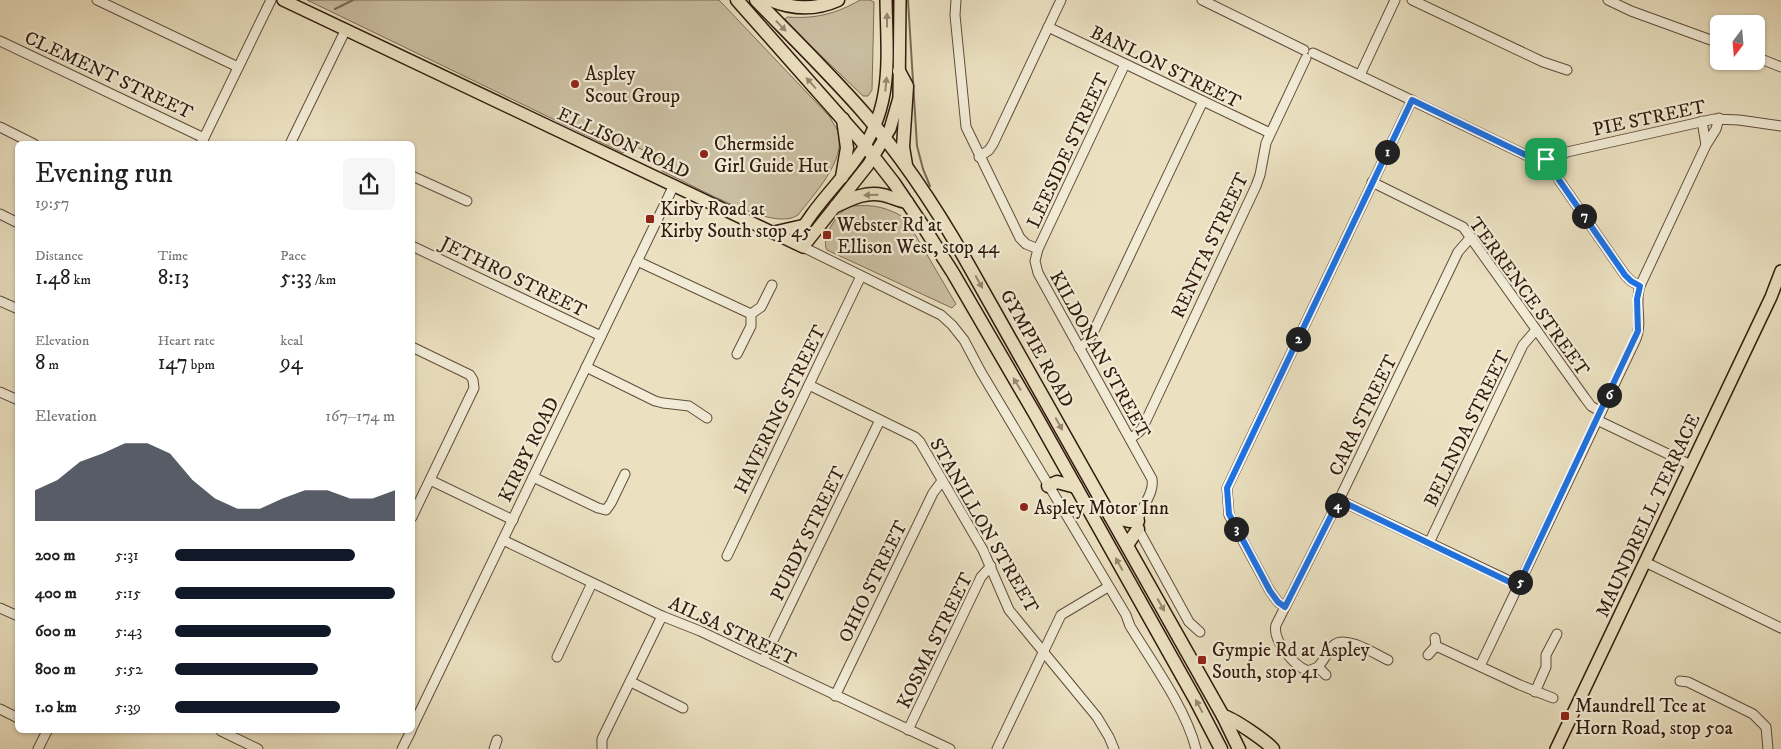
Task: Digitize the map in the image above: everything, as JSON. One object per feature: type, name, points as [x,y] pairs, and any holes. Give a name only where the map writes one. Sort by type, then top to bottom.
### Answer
[{"type":"highway","name":"GYMPIE ROAD","points":[[737,0],[866,146],[907,202],[953,273],[1196,699],[1221,749]]},
{"type":"highway","name":"GYMPIE ROAD","points":[[756,0],[844,91],[876,128],[906,167],[957,244],[1223,716],[1239,749]]},
{"type":"highway","points":[[770,0],[788,6],[803,7],[824,6],[838,0]]},
{"type":"highway","points":[[899,71],[907,86],[904,147],[906,167]]},
{"type":"highway","points":[[842,178],[847,148],[843,119]]},
{"type":"highway","points":[[836,206],[858,196],[871,194],[883,195],[907,202]]},
{"type":"highway","points":[[1048,486],[1057,482],[1076,487]]},
{"type":"highway","points":[[1111,517],[1138,525],[1126,545]]},
{"type":"highway","points":[[1223,716],[1231,718],[1274,749]]},
{"type":"main road","name":"ELLISON ROAD","points":[[283,0],[799,245]]},
{"type":"main road","points":[[799,245],[805,224],[866,146],[876,128],[886,84],[886,0]]},
{"type":"main road","points":[[799,245],[836,206],[874,157],[890,129],[897,107],[900,0]]},
{"type":"main road","points":[[774,232],[805,224]]},
{"type":"main road","name":"MAUNDRELL TERRACE","points":[[1771,297],[1781,271]]},
{"type":"main road","name":"MAUNDRELL TERRACE","points":[[1556,749],[1771,297],[1781,280]]},
{"type":"street","points":[[97,0],[238,67]]},
{"type":"street","points":[[202,141],[271,0]]},
{"type":"street","points":[[956,0],[955,15],[964,121],[968,134],[1020,238],[1023,242],[1038,250]]},
{"type":"street","points":[[979,157],[989,150],[993,144],[1061,0]]},
{"type":"street","points":[[1202,0],[1307,54],[1360,75],[1530,157],[1546,161],[1548,166],[1554,163],[1559,180],[1625,275],[1640,286]]},
{"type":"street","points":[[1360,75],[1395,0]]},
{"type":"street","points":[[1412,0],[1543,62],[1567,70]]},
{"type":"street","points":[[1608,0],[1631,11],[1710,41]]},
{"type":"street","name":"BANLON STREET","points":[[1048,27],[1270,133]]},
{"type":"street","points":[[291,141],[346,30]]},
{"type":"street","name":"CLEMENT STREET","points":[[0,41],[202,141]]},
{"type":"street","name":"RENITA STREET","points":[[1130,439],[1143,427],[1256,186],[1266,143],[1307,54]]},
{"type":"street","points":[[1765,61],[1781,67]]},
{"type":"street","name":"LEESIDE STREET","points":[[1038,250],[1125,64]]},
{"type":"street","points":[[1285,607],[1278,602],[1270,591],[1229,514],[1227,488],[1412,100]]},
{"type":"street","points":[[1079,348],[1092,335],[1202,101]]},
{"type":"street","points":[[1480,666],[1638,335],[1637,299],[1640,286],[1706,145],[1716,129],[1719,118]]},
{"type":"street","name":"PIE STREET","points":[[1554,163],[1567,152],[1719,118],[1781,126]]},
{"type":"street","points":[[1702,121],[1706,145]]},
{"type":"street","points":[[0,128],[28,141]]},
{"type":"street","points":[[415,177],[467,202]]},
{"type":"street","name":"TERRENCE STREET","points":[[1372,182],[1458,224],[1471,237],[1599,416],[1691,465]]},
{"type":"street","name":"KIRBY ROAD","points":[[415,724],[674,185]]},
{"type":"street","points":[[0,214],[15,222]]},
{"type":"street","name":"CARA STREET","points":[[1318,667],[1308,671],[1299,666],[1278,640],[1275,628],[1339,500],[1458,252],[1471,237]]},
{"type":"street","name":"ELLISON ROAD","points":[[799,245],[933,310],[948,321],[964,340],[1048,486]]},
{"type":"street","name":"JETHRO STREET","points":[[415,247],[601,336]]},
{"type":"street","name":"KILDONAN STREET","points":[[1038,250],[1035,261],[1038,273],[1152,482],[1138,525]]},
{"type":"street","points":[[637,261],[751,314]]},
{"type":"street","name":"HAVERING STREET","points":[[727,556],[861,276]]},
{"type":"street","points":[[751,314],[761,307],[772,284]]},
{"type":"street","points":[[0,301],[15,307]]},
{"type":"street","points":[[737,354],[751,326],[751,314]]},
{"type":"street","name":"BELINDA STREET","points":[[1429,543],[1523,345],[1536,330]]},
{"type":"street","points":[[415,348],[477,379],[415,511]]},
{"type":"street","points":[[586,367],[655,401],[689,406],[707,418]]},
{"type":"street","name":"STANILLON STREET","points":[[809,385],[915,437],[920,442],[983,550],[1010,610],[1097,717],[1114,749]]},
{"type":"street","points":[[0,392],[15,399]]},
{"type":"street","name":"PURDY STREET","points":[[763,661],[880,420]]},
{"type":"street","points":[[533,477],[606,510],[625,474]]},
{"type":"street","points":[[430,480],[512,520]]},
{"type":"street","name":"OHIO STREET","points":[[835,696],[933,493],[942,481]]},
{"type":"street","points":[[1048,486],[1182,713],[1196,749]]},
{"type":"street","points":[[1339,500],[1518,586]]},
{"type":"street","points":[[1138,525],[1189,622],[1200,632]]},
{"type":"street","name":"AILSA STREET","points":[[503,540],[662,616],[700,631],[950,749]]},
{"type":"street","points":[[1644,562],[1781,628]]},
{"type":"street","name":"KOSMA STREET","points":[[908,730],[981,577],[991,566]]},
{"type":"street","points":[[557,657],[592,583]]},
{"type":"street","points":[[997,749],[1063,612],[1108,586]]},
{"type":"street","points":[[0,608],[15,615]]},
{"type":"street","points":[[602,749],[602,739],[662,616]]},
{"type":"street","points":[[1535,692],[1546,667],[1546,654],[1557,634]]},
{"type":"street","points":[[1326,675],[1318,667],[1334,644],[1344,641],[1388,660]]},
{"type":"street","points":[[1428,655],[1436,642],[1480,666],[1535,692],[1553,698]]},
{"type":"street","points":[[1680,681],[1688,682],[1754,714],[1766,727],[1768,749]]},
{"type":"street","points":[[631,682],[683,708]]},
{"type":"street","points":[[0,709],[15,716]]},
{"type":"street","points":[[38,749],[46,733]]},
{"type":"street","points":[[225,733],[258,749]]},
{"type":"street","name":"KIRBY ROAD","points":[[402,749],[410,733]]},
{"type":"street","points":[[1259,749],[1274,749]]},
{"type":"shaded area","points":[[307,0],[719,0],[830,117],[838,131],[840,142],[838,153],[834,165],[820,187],[798,215],[783,219],[756,214],[739,208],[662,171],[666,161],[628,143],[623,153]]},
{"type":"shaded area","points":[[860,0],[874,2],[872,90],[868,96],[863,96],[785,19],[787,17],[807,17],[834,12]]},
{"type":"shaded area","points":[[854,206],[881,208],[894,212],[906,219],[956,304],[952,308],[827,250],[827,235],[832,224],[839,214]]},
{"type":"waterway","points":[[335,9],[353,0]]},
{"type":"waterway","points":[[908,0],[917,146],[930,186]]},
{"type":"place","name":"Aspley Scout Group","points":[[575,84]]},
{"type":"place","name":"Chermside Girl Guide Hut","points":[[704,154]]},
{"type":"place","name":"Kirby Road at Kirby South stop 45","points":[[650,219]]},
{"type":"place","name":"Webster Rd at Ellison West, stop 44","points":[[827,235]]},
{"type":"place","name":"Aspley Motor Inn","points":[[1024,507]]},
{"type":"place","name":"Gympie Rd at Aspley South, stop 41","points":[[1202,660]]},
{"type":"place","name":"Maundrell Tce at Horn Road, stop 50a","points":[[1565,716]]},
{"type":"route","points":[[1412,100],[1530,157],[1546,161],[1546,159],[1550,156],[1556,158],[1557,163],[1553,167],[1559,180],[1625,275],[1640,286],[1637,299],[1639,327],[1636,339],[1518,586],[1339,500],[1285,607],[1275,599],[1270,591],[1229,514],[1227,488],[1412,100]]}]
